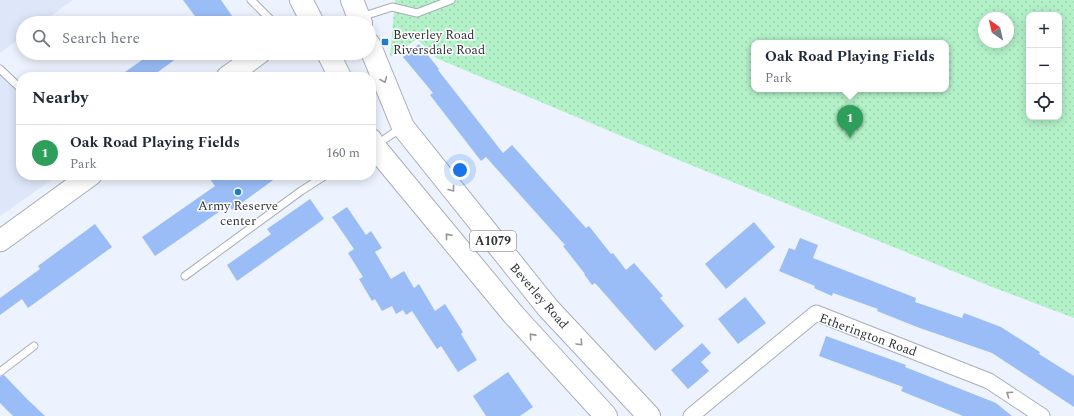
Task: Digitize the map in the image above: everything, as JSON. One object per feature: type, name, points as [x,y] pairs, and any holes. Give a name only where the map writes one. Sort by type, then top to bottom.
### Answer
[{"type":"main road","points":[[332,60],[338,72]]},
{"type":"main road","name":"Beverley Road","points":[[376,60],[403,127],[548,308],[649,416]]},
{"type":"main road","name":"A1079","points":[[376,149],[513,314],[600,410]]},
{"type":"main road","points":[[464,255],[489,236]]},
{"type":"main road","points":[[600,410],[617,382]]},
{"type":"street","points":[[234,72],[250,60]]},
{"type":"street","points":[[0,241],[84,180]]},
{"type":"street","name":"Etherington Road","points":[[691,416],[816,314],[989,381],[1042,416]]},
{"type":"lane","points":[[252,0],[267,16]]},
{"type":"lane","points":[[357,13],[392,7],[417,13],[450,0]]},
{"type":"lane","points":[[0,69],[16,84]]},
{"type":"lane","points":[[376,142],[403,127]]},
{"type":"lane","points":[[185,276],[318,180]]},
{"type":"lane","points":[[0,372],[34,346]]},
{"type":"shaded area","points":[[0,0],[73,0],[51,16],[16,16],[16,41],[0,53]]},
{"type":"shaded area","points":[[0,63],[16,78],[16,180],[52,180],[0,216]]},
{"type":"green space","points":[[395,0],[1074,0],[1074,318],[992,287],[676,159],[436,58],[417,39],[390,57]]},
{"type":"building","points":[[183,0],[221,0],[232,16],[195,16]]},
{"type":"building","points":[[419,44],[503,153],[512,145],[586,228],[589,226],[626,270],[634,263],[663,296],[660,298],[684,326],[655,351],[595,283],[592,285],[563,246],[565,245],[486,157],[481,161],[430,95],[433,93],[403,57]]},
{"type":"building","points":[[142,60],[174,60],[158,72],[125,72]]},
{"type":"building","points":[[211,180],[273,180],[232,210],[229,205],[155,256],[142,237],[215,186]]},
{"type":"building","points":[[310,199],[324,219],[237,281],[227,265],[271,234],[267,229]]},
{"type":"building","points":[[347,207],[366,235],[371,231],[382,248],[375,252],[391,279],[404,271],[414,288],[419,284],[435,311],[445,304],[463,332],[461,334],[477,360],[458,372],[441,346],[437,349],[412,311],[406,315],[403,310],[396,314],[392,306],[382,311],[375,299],[372,301],[359,279],[363,277],[348,253],[354,249],[332,217]]},
{"type":"building","points":[[754,222],[775,247],[726,289],[705,264]]},
{"type":"building","points":[[95,224],[112,247],[28,308],[22,299],[0,315],[0,298],[40,269],[38,266]]},
{"type":"building","points":[[800,238],[818,245],[813,258],[916,298],[915,302],[962,318],[964,313],[1001,327],[1040,352],[1039,354],[1074,376],[1074,407],[992,353],[917,327],[877,311],[878,309],[833,293],[832,296],[814,288],[815,286],[779,271],[789,248],[795,250]]},
{"type":"building","points":[[745,297],[766,323],[738,344],[718,319]]},
{"type":"building","points":[[826,336],[906,365],[905,367],[996,403],[1012,416],[963,416],[901,391],[903,387],[819,356]]},
{"type":"building","points":[[702,343],[711,353],[701,362],[709,371],[688,389],[671,370]]},
{"type":"building","points":[[508,372],[533,407],[520,416],[486,416],[473,396]]},
{"type":"building","points":[[4,375],[45,416],[13,416],[0,403],[0,377]]},
{"type":"place","name":"Beverley Road Riversdale Road","points":[[385,42]]},
{"type":"place","name":"Oak Road Playing Fields","points":[[850,138]]},
{"type":"place","name":"Army Reserve center","points":[[238,192]]}]
